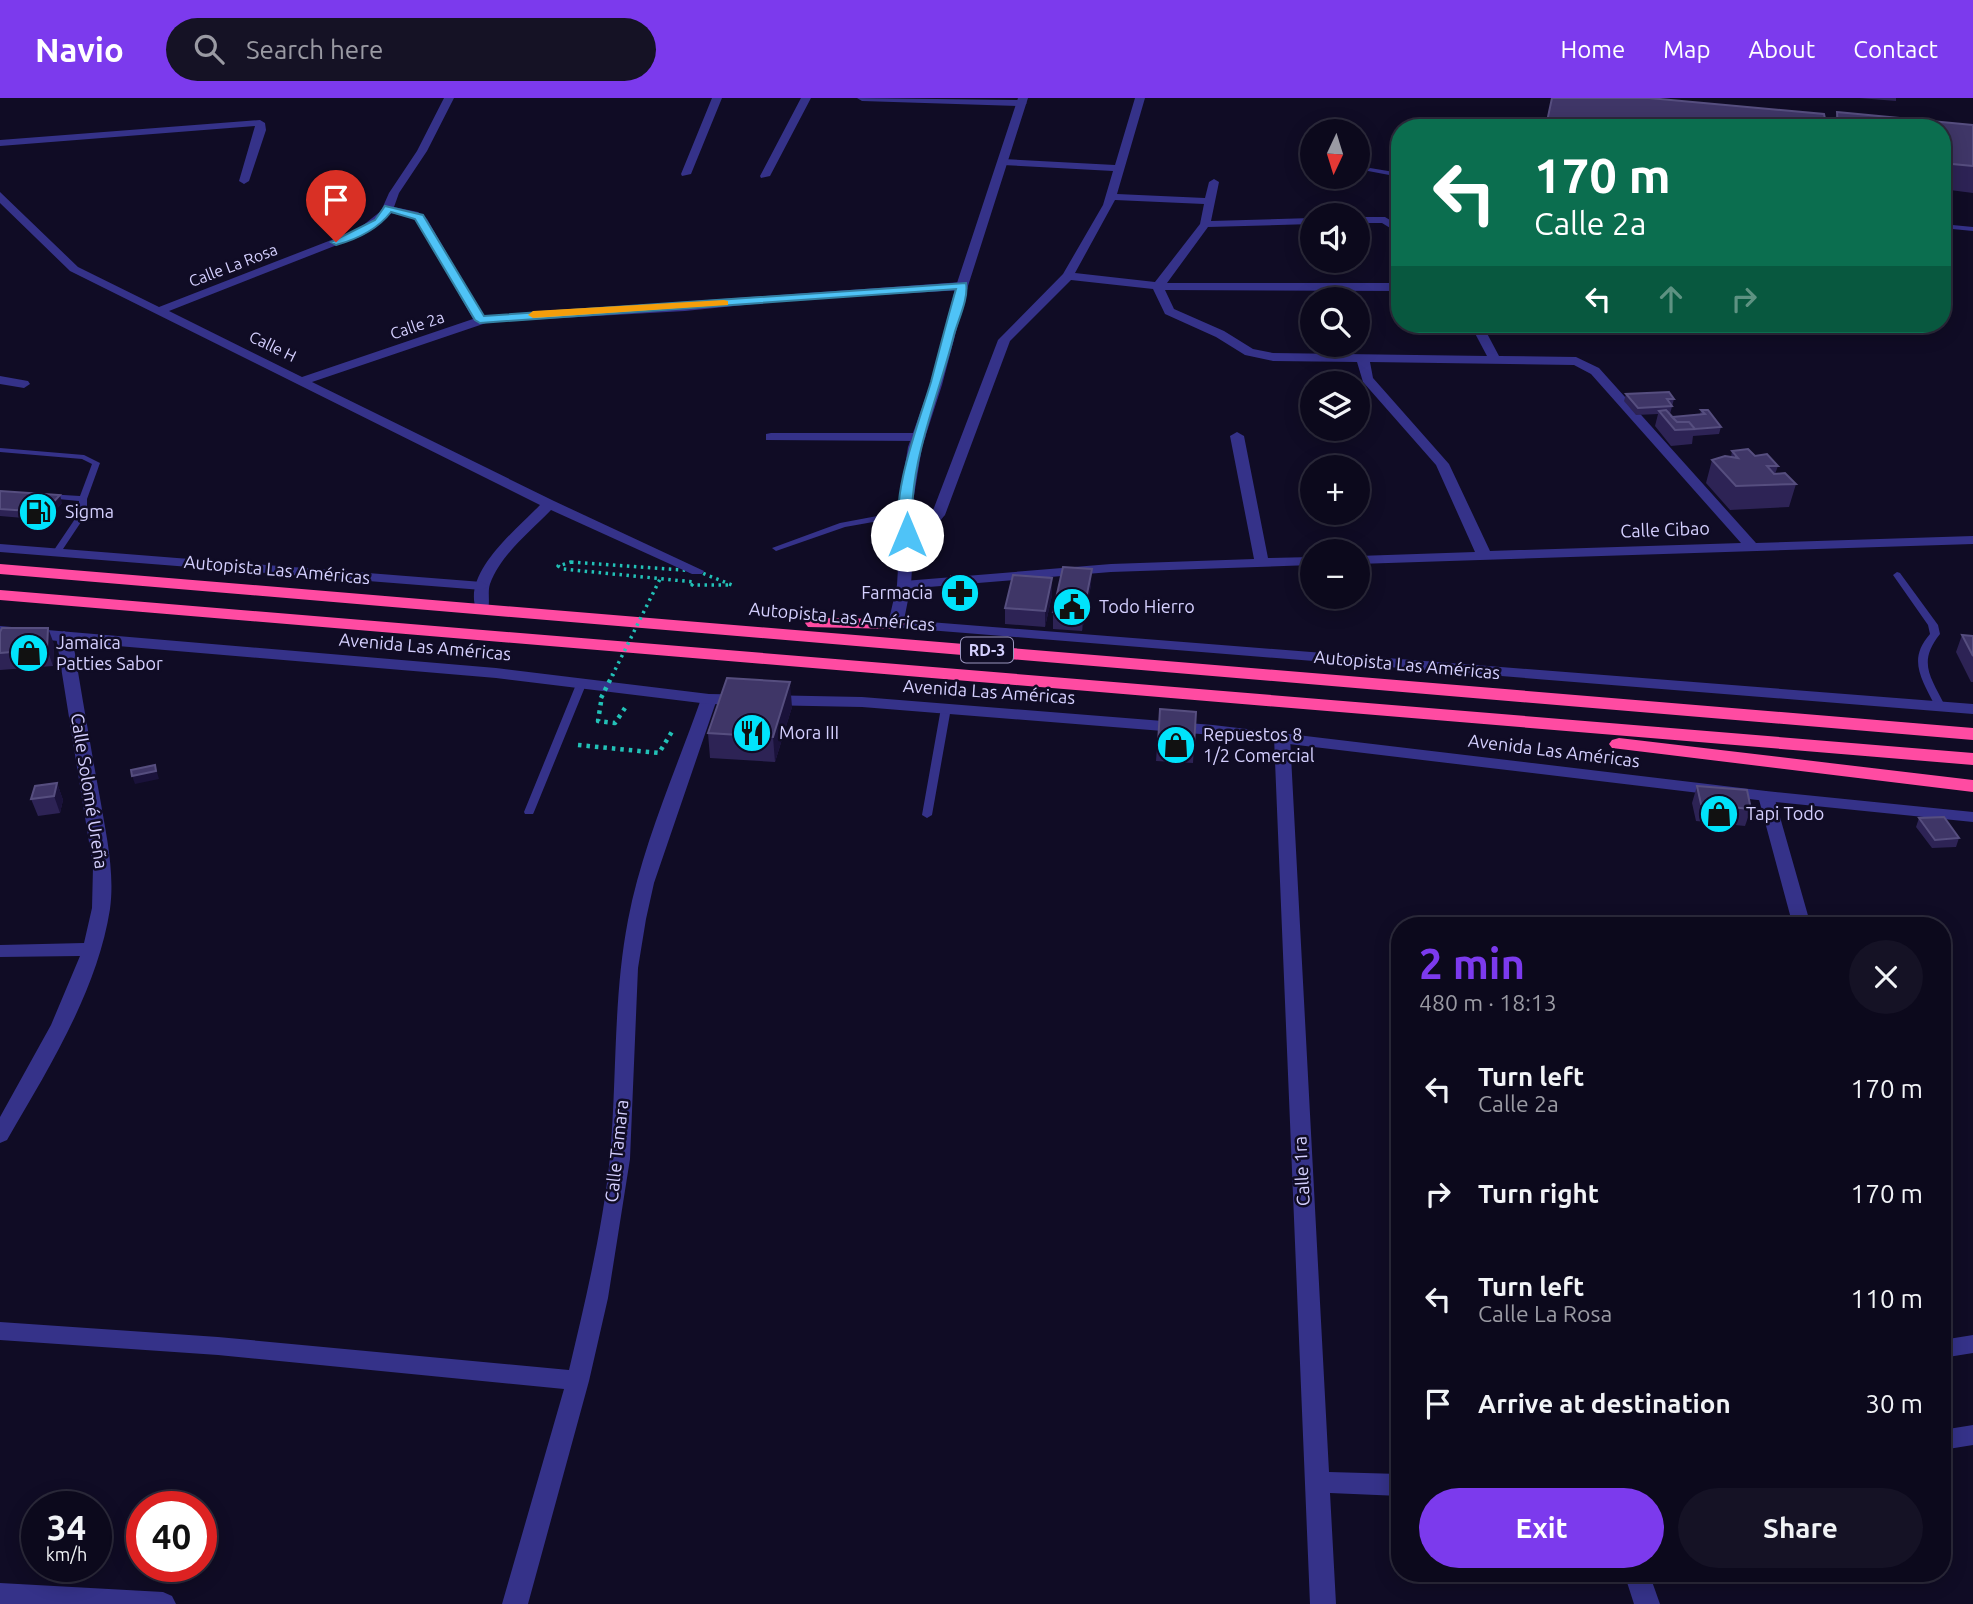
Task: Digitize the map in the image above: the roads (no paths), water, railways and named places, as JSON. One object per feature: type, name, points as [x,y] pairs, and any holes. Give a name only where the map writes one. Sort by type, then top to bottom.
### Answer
[{"type":"highway","name":"Autopista Las Américas","points":[[0,569],[636,620],[1973,734]]},
{"type":"highway","name":"RD-3","points":[[0,595],[1973,759]]},
{"type":"highway","points":[[636,620],[895,624]]},
{"type":"highway","points":[[1325,706],[1842,772],[1973,786]]},
{"type":"street","name":"Calle La Rosa","points":[[159,311],[361,232],[378,222],[389,209],[394,193],[422,151],[449,98]]},
{"type":"street","points":[[686,174],[717,98]]},
{"type":"street","points":[[765,176],[806,98]]},
{"type":"street","points":[[862,98],[1023,101],[962,286],[919,437],[904,514],[907,535],[904,585],[895,624],[1973,709]]},
{"type":"street","points":[[907,535],[923,528],[938,515],[1004,341],[1068,276],[1111,197],[1140,98]]},
{"type":"street","points":[[0,143],[260,123],[261,130],[244,181]]},
{"type":"street","points":[[1003,162],[1119,168]]},
{"type":"street","points":[[1158,286],[1205,224],[1214,182]]},
{"type":"street","name":"Calle H","points":[[0,195],[7,205],[74,269],[549,504],[697,571]]},
{"type":"street","points":[[1111,197],[1210,201]]},
{"type":"street","points":[[389,209],[414,214],[423,221],[480,320]]},
{"type":"street","points":[[1370,220],[1385,220],[1391,224]]},
{"type":"street","points":[[1205,224],[1300,221]]},
{"type":"street","points":[[1068,276],[1158,286],[1391,287]]},
{"type":"street","name":"Calle 2a","points":[[303,381],[480,320],[962,286]]},
{"type":"street","points":[[1158,286],[1169,311],[1220,334],[1249,352],[1273,357],[1576,361],[1595,372],[1751,547]]},
{"type":"street","points":[[1481,333],[1495,360]]},
{"type":"street","points":[[1363,358],[1367,379],[1442,464],[1484,555]]},
{"type":"street","points":[[0,380],[24,384]]},
{"type":"street","points":[[1237,436],[1262,563]]},
{"type":"street","points":[[771,437],[919,437]]},
{"type":"street","points":[[482,608],[482,586],[495,560],[549,504]]},
{"type":"street","name":"Calle Cibao","points":[[1370,560],[1973,540]]},
{"type":"street","points":[[0,548],[482,586]]},
{"type":"street","points":[[904,585],[1111,568],[1300,561]]},
{"type":"street","name":"Avenida Las Américas","points":[[0,631],[582,682],[709,699],[797,700],[946,708],[1282,737],[1766,796],[1973,817]]},
{"type":"street","name":"Calle Solomé Ureña","points":[[0,1135],[60,1025],[91,949],[100,909],[103,883],[64,635]]},
{"type":"street","name":"Calle Tamara","points":[[515,1604],[578,1381],[597,1298],[620,1158],[629,968],[636,919],[645,883],[709,699]]},
{"type":"street","name":"Calle 1ra","points":[[1282,737],[1323,1604]]},
{"type":"street","points":[[1766,796],[1800,917]]},
{"type":"street","points":[[0,951],[91,949]]},
{"type":"street","points":[[0,1331],[218,1346],[578,1381]]},
{"type":"street","points":[[1951,1348],[1973,1344]]},
{"type":"street","points":[[1951,1439],[1973,1435]]},
{"type":"street","points":[[1317,1482],[1391,1485]]},
{"type":"street","points":[[1639,1582],[1647,1604]]},
{"type":"street","points":[[0,1595],[163,1604]]},
{"type":"lane","points":[[1370,170],[1391,174]]},
{"type":"lane","points":[[1951,227],[1973,229]]},
{"type":"lane","points":[[0,450],[84,457],[96,463],[83,499],[83,513],[56,553]]},
{"type":"lane","points":[[41,495],[83,499]]},
{"type":"lane","points":[[776,548],[843,525],[904,514]]},
{"type":"lane","points":[[1897,575],[1933,625],[1935,634],[1922,648],[1920,661],[1940,706]]},
{"type":"lane","points":[[529,812],[582,682]]},
{"type":"lane","points":[[927,815],[946,708]]},
{"type":"place","name":"Sigma","points":[[38,512]]},
{"type":"place","name":"Farmacia","points":[[960,593]]},
{"type":"place","name":"Todo Hierro","points":[[1072,607]]},
{"type":"place","name":"Jamaica Patties Sabor","points":[[29,653]]},
{"type":"place","name":"Mora III","points":[[752,733]]},
{"type":"place","name":"Repuestos 8 1/2 Comercial","points":[[1176,745]]},
{"type":"place","name":"Tapi Todo","points":[[1719,814]]}]
